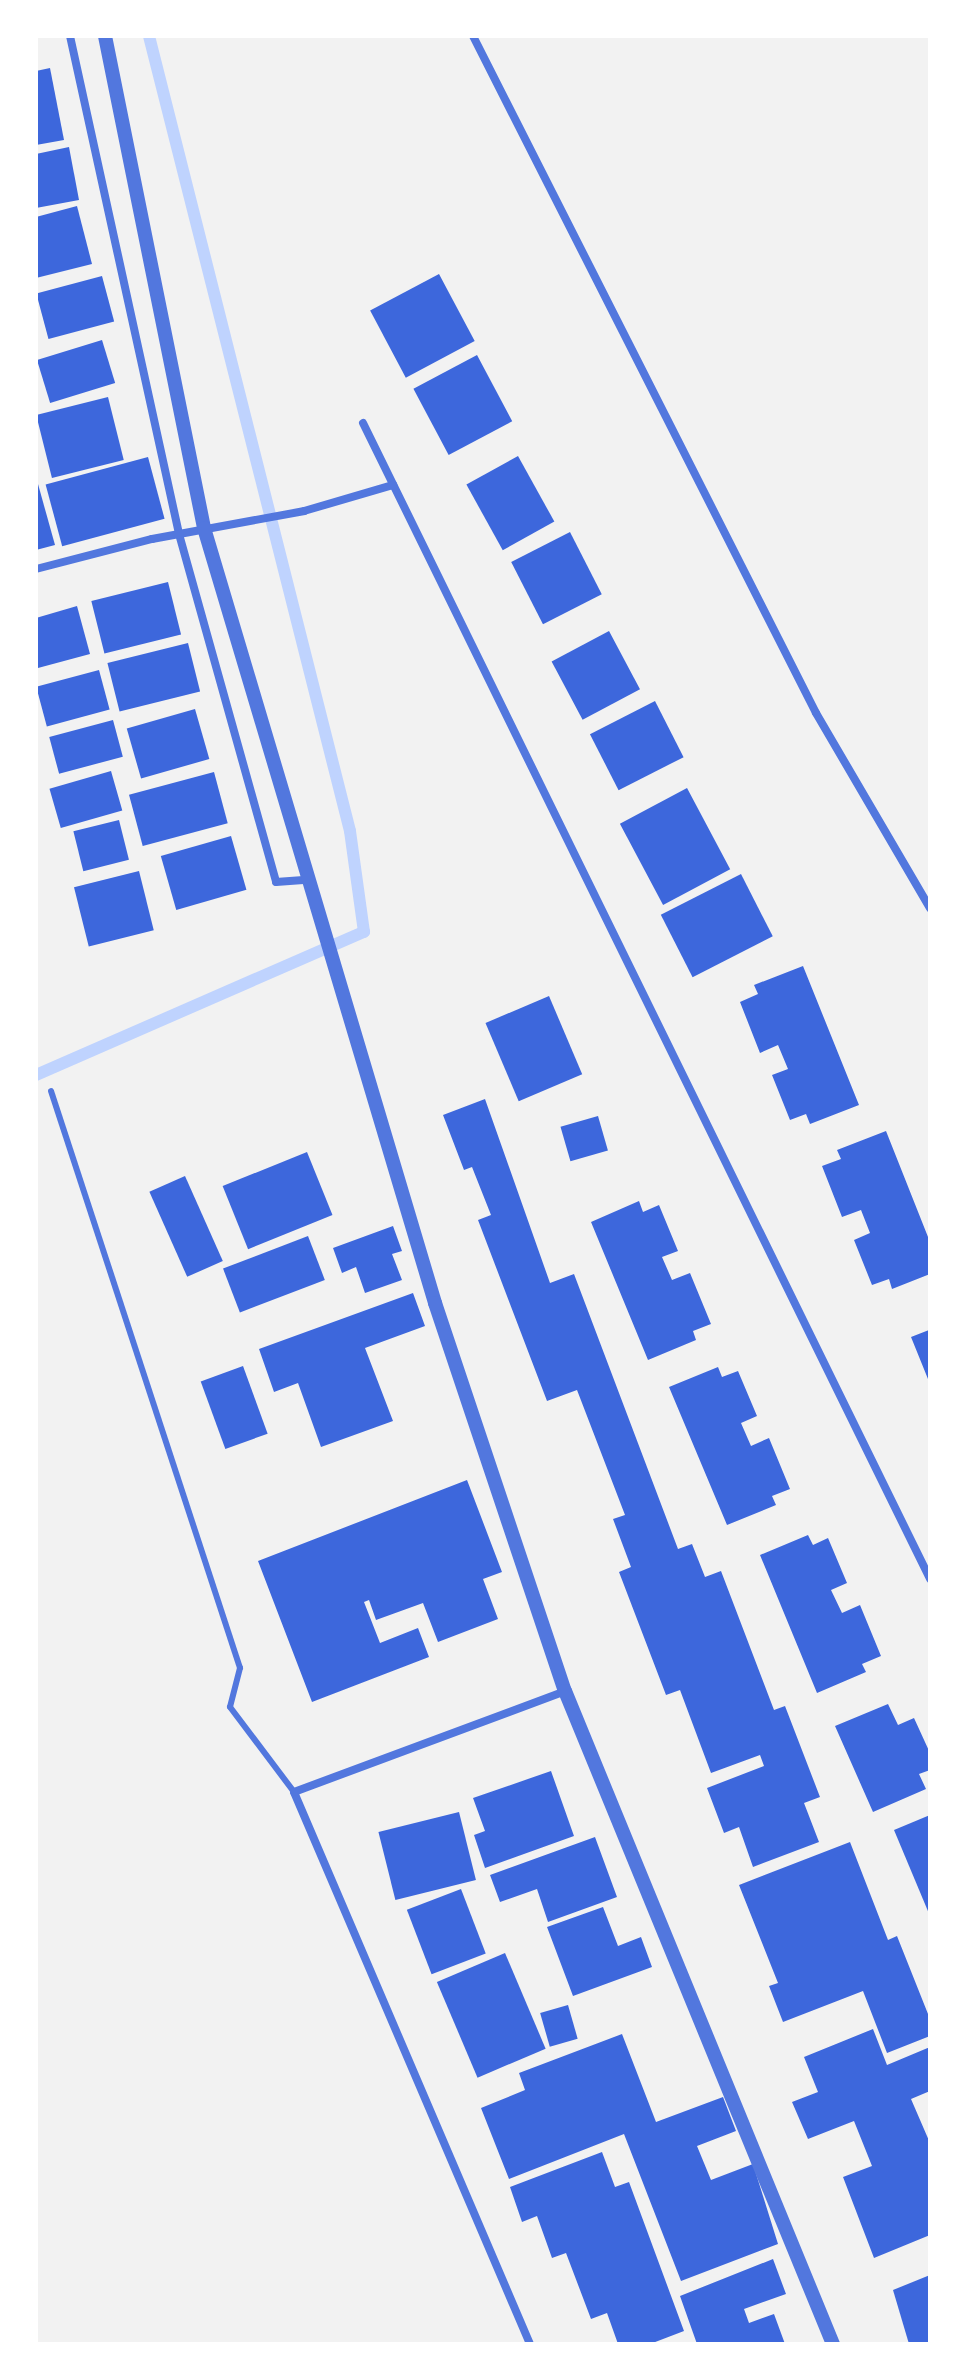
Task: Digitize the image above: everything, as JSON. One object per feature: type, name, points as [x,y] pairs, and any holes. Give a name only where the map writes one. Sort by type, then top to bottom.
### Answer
[{"type":"street","points":[[70,36],[179,534],[276,882],[307,880]]},
{"type":"street","points":[[105,36],[204,528],[435,1303],[565,1691],[833,2344]]},
{"type":"street","points":[[473,36],[816,713],[930,908]]},
{"type":"street","points":[[363,423],[930,1579]]},
{"type":"street","points":[[36,569],[204,528],[304,511],[393,485]]},
{"type":"street","points":[[530,2344],[294,1792],[565,1691]]},
{"type":"lane","points":[[51,1091],[240,1668],[230,1707],[294,1792]]},
{"type":"building","points":[[50,68],[64,140],[36,145],[36,71]]},
{"type":"building","points":[[69,147],[79,200],[36,208],[36,154]]},
{"type":"building","points":[[77,206],[92,264],[36,278],[36,217]]},
{"type":"building","points":[[439,274],[475,341],[406,378],[370,311]]},
{"type":"building","points":[[102,276],[114,321],[48,339],[36,294]]},
{"type":"building","points":[[102,340],[115,383],[50,403],[37,360]]},
{"type":"building","points":[[477,355],[512,421],[449,455],[413,389]]},
{"type":"building","points":[[108,397],[124,460],[52,478],[36,415]]},
{"type":"building","points":[[518,456],[554,522],[503,550],[466,485]]},
{"type":"building","points":[[148,457],[165,519],[62,546],[46,484]]},
{"type":"building","points":[[36,485],[55,545],[36,550]]},
{"type":"building","points":[[570,532],[602,594],[543,624],[511,562]]},
{"type":"building","points":[[168,582],[181,634],[104,654],[91,601]]},
{"type":"building","points":[[77,606],[90,654],[38,668],[36,618]]},
{"type":"building","points":[[609,631],[640,689],[583,720],[552,662]]},
{"type":"building","points":[[188,643],[200,692],[120,712],[107,663]]},
{"type":"building","points":[[99,670],[110,710],[47,726],[36,687]]},
{"type":"building","points":[[655,701],[684,757],[619,790],[590,734]]},
{"type":"building","points":[[195,709],[209,759],[141,779],[127,729]]},
{"type":"building","points":[[113,720],[123,757],[59,774],[49,737]]},
{"type":"building","points":[[111,771],[122,810],[61,828],[49,789]]},
{"type":"building","points":[[214,772],[228,823],[143,846],[129,795]]},
{"type":"building","points":[[687,788],[730,869],[663,905],[620,824]]},
{"type":"building","points":[[119,820],[129,860],[83,871],[73,831]]},
{"type":"building","points":[[231,836],[246,890],[176,910],[161,856]]},
{"type":"building","points":[[139,871],[154,930],[89,946],[74,887]]},
{"type":"building","points":[[741,874],[773,936],[693,977],[661,915]]},
{"type":"building","points":[[803,966],[859,1105],[810,1124],[806,1114],[790,1120],[772,1075],[788,1069],[778,1045],[760,1053],[740,1002],[758,994],[754,985]]},
{"type":"building","points":[[549,996],[582,1074],[519,1101],[485,1023]]},
{"type":"building","points":[[485,1099],[550,1283],[574,1274],[678,1549],[692,1544],[705,1577],[721,1571],[774,1710],[785,1706],[820,1797],[804,1803],[819,1842],[753,1867],[739,1827],[724,1833],[707,1788],[764,1766],[760,1755],[711,1773],[680,1690],[666,1695],[619,1572],[631,1567],[613,1519],[625,1515],[577,1390],[547,1401],[478,1220],[491,1215],[472,1167],[464,1170],[443,1115]]},
{"type":"building","points":[[598,1116],[608,1151],[570,1161],[561,1127]]},
{"type":"building","points":[[886,1131],[930,1242],[930,1274],[892,1289],[889,1279],[872,1285],[854,1240],[870,1233],[861,1210],[842,1217],[822,1166],[841,1159],[837,1150]]},
{"type":"building","points":[[307,1152],[332,1215],[248,1249],[223,1186]]},
{"type":"building","points":[[185,1176],[223,1261],[187,1277],[149,1192]]},
{"type":"building","points":[[639,1201],[643,1212],[659,1205],[678,1251],[662,1257],[672,1280],[690,1273],[711,1324],[693,1331],[696,1340],[648,1360],[591,1222]]},
{"type":"building","points":[[393,1226],[402,1251],[392,1254],[402,1280],[365,1293],[356,1267],[342,1273],[333,1248]]},
{"type":"building","points":[[308,1236],[325,1280],[240,1312],[223,1269]]},
{"type":"building","points":[[413,1293],[425,1326],[365,1348],[393,1421],[321,1447],[298,1383],[274,1392],[259,1349]]},
{"type":"building","points":[[930,1320],[930,1384],[911,1337],[929,1330]]},
{"type":"building","points":[[243,1366],[268,1434],[225,1449],[201,1381]]},
{"type":"building","points":[[718,1367],[722,1377],[738,1371],[757,1416],[741,1423],[751,1446],[769,1438],[790,1489],[772,1496],[776,1505],[727,1525],[669,1387]]},
{"type":"building","points":[[467,1480],[502,1572],[483,1579],[498,1619],[438,1642],[423,1603],[376,1620],[369,1600],[364,1602],[380,1643],[418,1628],[429,1657],[312,1702],[258,1561]]},
{"type":"building","points":[[808,1535],[813,1545],[828,1538],[847,1583],[831,1590],[842,1613],[860,1605],[881,1656],[862,1664],[866,1672],[817,1693],[760,1555]]},
{"type":"building","points":[[888,1704],[898,1725],[914,1718],[930,1753],[930,1770],[919,1774],[926,1789],[873,1812],[835,1726]]},
{"type":"building","points":[[551,1771],[574,1836],[485,1868],[474,1835],[485,1831],[473,1798]]},
{"type":"building","points":[[459,1812],[476,1880],[395,1900],[378,1832]]},
{"type":"building","points":[[930,1815],[930,1916],[894,1830]]},
{"type":"building","points":[[595,1837],[617,1897],[548,1922],[537,1889],[500,1902],[490,1875]]},
{"type":"building","points":[[850,1842],[888,1940],[897,1936],[930,2019],[930,2036],[887,2053],[863,1991],[783,2022],[769,1986],[778,1983],[739,1885]]},
{"type":"building","points":[[461,1889],[486,1953],[432,1974],[407,1910]]},
{"type":"building","points":[[603,1907],[618,1946],[641,1937],[652,1967],[573,1996],[547,1927]]},
{"type":"building","points":[[505,1953],[546,2049],[478,2078],[437,1982]]},
{"type":"building","points":[[568,2005],[578,2039],[550,2047],[540,2013]]},
{"type":"building","points":[[873,2029],[887,2065],[930,2047],[930,2091],[911,2099],[930,2143],[930,2235],[874,2258],[843,2177],[872,2166],[854,2121],[808,2139],[792,2102],[818,2092],[804,2057]]},
{"type":"building","points":[[622,2034],[656,2122],[723,2097],[736,2131],[697,2146],[711,2180],[753,2164],[778,2244],[681,2281],[624,2134],[509,2179],[481,2108],[525,2090],[519,2073]]},
{"type":"building","points":[[602,2152],[615,2187],[629,2182],[684,2331],[650,2344],[618,2344],[607,2313],[591,2319],[566,2253],[552,2258],[537,2216],[522,2222],[510,2187]]},
{"type":"building","points":[[773,2259],[786,2294],[744,2309],[749,2323],[774,2314],[785,2344],[697,2344],[680,2296]]},
{"type":"building","points":[[930,2275],[930,2344],[909,2344],[893,2290]]},
{"type":"waterway","points":[[36,1075],[364,932],[350,831],[149,36]]}]
